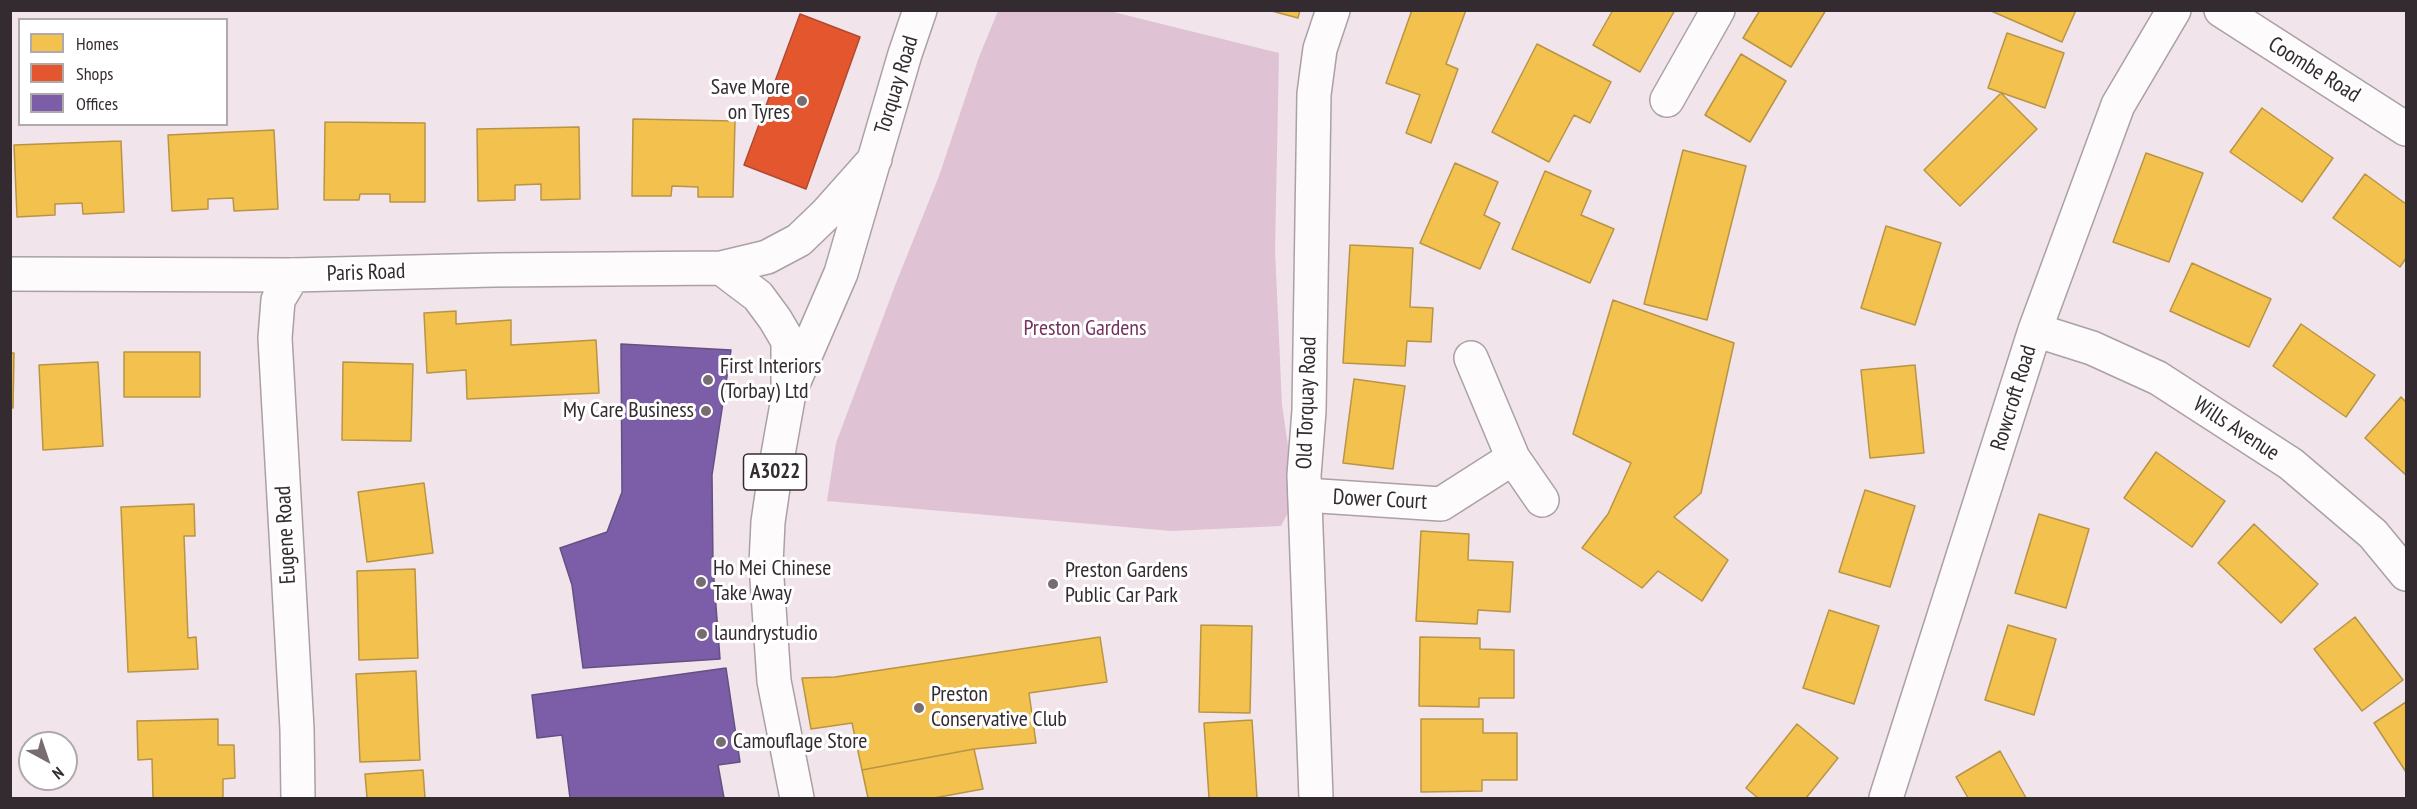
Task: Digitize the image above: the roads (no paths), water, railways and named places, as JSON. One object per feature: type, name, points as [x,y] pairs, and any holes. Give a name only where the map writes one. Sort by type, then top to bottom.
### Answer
[{"type":"street","name":"Torquay Road","points":[[875,159],[920,10]]},
{"type":"street","name":"Old Torquay Road","points":[[1316,798],[1304,475],[1309,411],[1314,94],[1320,49],[1333,10]]},
{"type":"street","points":[[1667,100],[1718,10]]},
{"type":"street","name":"Rowcroft Road","points":[[1886,798],[2035,330],[2118,105],[2174,10]]},
{"type":"street","name":"Coombe Road","points":[[2221,10],[2406,129]]},
{"type":"street","name":"Paris Road","points":[[10,274],[293,276],[494,270],[721,268],[767,257],[799,240],[826,214],[875,159]]},
{"type":"street","name":"A3022","points":[[797,798],[774,681],[766,564],[768,522],[789,393],[841,273],[875,159]]},
{"type":"street","points":[[721,268],[758,296],[788,341],[789,393]]},
{"type":"street","name":"Eugene Road","points":[[293,276],[278,300],[275,338],[297,717],[298,798]]},
{"type":"street","name":"Wills Avenue","points":[[2035,330],[2092,348],[2158,378],[2291,464],[2373,534],[2406,574]]},
{"type":"street","points":[[1471,358],[1513,458],[1542,500]]},
{"type":"street","name":"Dower Court","points":[[1305,495],[1441,504],[1513,458]]},
{"type":"place","name":"Save More on Tyres","points":[[802,101]]},
{"type":"place","name":"First Interiors (Torbay) Ltd","points":[[708,380]]},
{"type":"place","name":"My Care Business","points":[[706,411]]},
{"type":"place","name":"Ho Mei Chinese Take Away","points":[[701,582]]},
{"type":"place","name":"Preston Gardens Public Car Park","points":[[1053,584]]},
{"type":"place","name":"laundrystudio","points":[[702,634]]},
{"type":"place","name":"Preston Conservative Club","points":[[919,708]]},
{"type":"place","name":"Camouflage Store","points":[[721,742]]},
{"type":"park label","name":"Preston Gardens","points":[[1085,329]]}]
